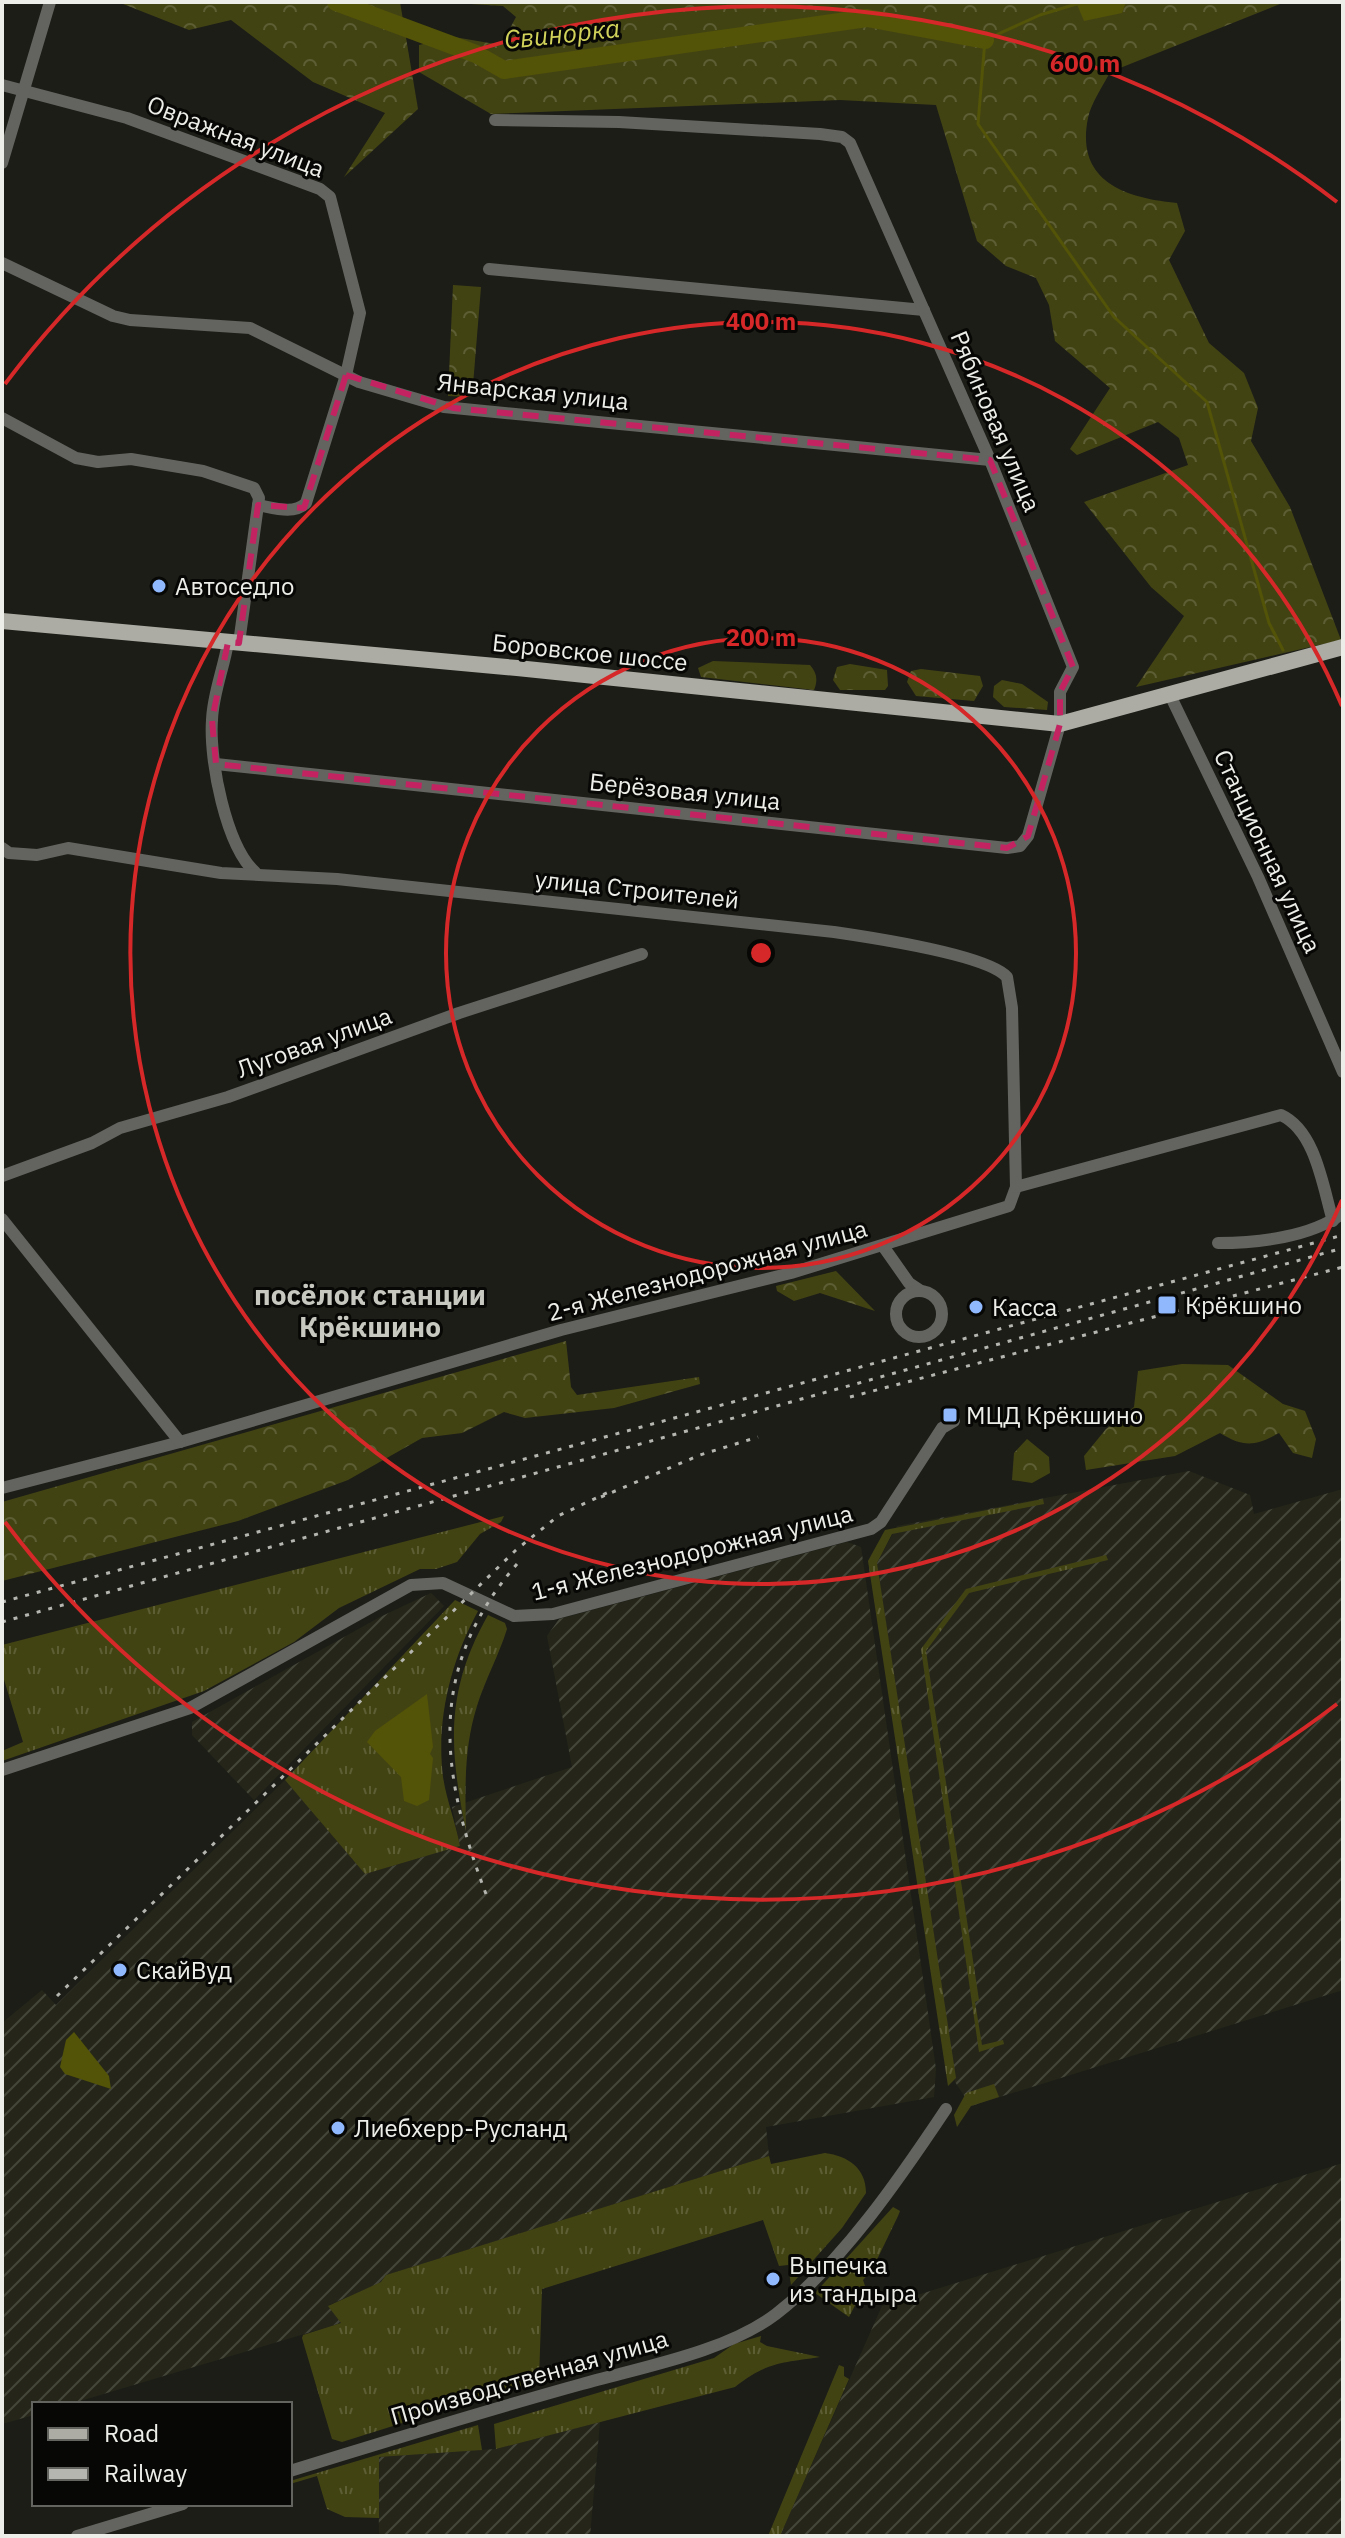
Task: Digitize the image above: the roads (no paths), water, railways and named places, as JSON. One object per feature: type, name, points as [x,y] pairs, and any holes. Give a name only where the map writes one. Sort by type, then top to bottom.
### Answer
[{"type":"main road","name":"Боровское шоссе","points":[[2,621],[1060,724],[1343,647]]},
{"type":"street","points":[[2,163],[50,2]]},
{"type":"street","name":"Овражная улица","points":[[2,85],[179,136],[326,192],[334,207],[360,304],[346,375],[306,503],[299,509],[289,510],[259,501]]},
{"type":"street","name":"Рябиновая улица","points":[[495,120],[619,122],[820,134],[847,140],[990,460],[1073,667],[1060,692],[1060,724]]},
{"type":"street","name":"Январская улица","points":[[2,263],[113,316],[130,320],[250,328],[346,375],[453,408],[990,460]]},
{"type":"street","points":[[489,269],[924,310]]},
{"type":"street","points":[[2,418],[76,458],[98,462],[125,458],[203,471],[249,485],[259,501],[233,642],[212,720],[216,764],[234,845],[255,872]]},
{"type":"street","name":"Станционная улица","points":[[1170,695],[1258,877],[1343,1072]]},
{"type":"street","name":"Берёзовая улица","points":[[216,764],[1015,848],[1028,836],[1060,724]]},
{"type":"street","name":"улица Строителей","points":[[2,848],[9,853],[37,855],[68,848],[221,873],[255,872],[834,932],[924,946],[997,969],[1007,977],[1012,1008],[1016,1187]]},
{"type":"street","name":"Луговая улица","points":[[2,1176],[92,1143],[120,1128],[228,1097],[459,1013],[642,954]]},
{"type":"street","points":[[1016,1187],[1281,1115],[1298,1129],[1312,1153],[1338,1217],[1316,1228],[1255,1241],[1218,1243]]},
{"type":"street","name":"2-я Железнодорожная улица","points":[[2,1488],[180,1442],[561,1330],[883,1246],[1009,1206],[1016,1187]]},
{"type":"street","points":[[2,1219],[180,1442]]},
{"type":"street","points":[[883,1246],[908,1289]]},
{"type":"street","points":[[908,1289],[933,1296],[942,1311],[937,1329],[925,1337],[911,1336],[897,1321],[897,1307],[908,1289]]},
{"type":"street","name":"1-я Железнодорожная улица","points":[[2,1770],[190,1708],[411,1585],[447,1584],[514,1616],[553,1614],[871,1529],[881,1522],[936,1437],[954,1421]]},
{"type":"street","name":"Производственная улица","points":[[292,2470],[686,2354],[749,2330],[776,2313],[819,2274],[864,2220],[946,2109]]},
{"type":"street","points":[[77,2536],[176,2506]]},
{"type":"waterway","name":"Свинорка","points":[[336,2],[476,54],[504,70],[867,18],[985,40]]},
{"type":"waterway","points":[[1083,2],[1040,15],[985,40],[978,124],[1114,317],[1207,402],[1269,623],[1283,650]]},
{"type":"railway","points":[[2,1602],[1343,1235]]},
{"type":"railway","points":[[2,1622],[1343,1248]]},
{"type":"railway","points":[[850,1397],[1343,1267]]},
{"type":"railway","points":[[601,1497],[700,1455],[758,1437]]},
{"type":"railway","points":[[57,1996],[516,1550],[558,1516],[611,1491]]},
{"type":"railway","points":[[486,1894],[459,1806],[452,1764],[450,1723],[455,1682],[467,1643],[488,1603],[517,1564]]},
{"type":"place","name":"Автоседло","points":[[159,586]]},
{"type":"place","name":"Крёкшино","points":[[1167,1305]]},
{"type":"place","name":"Касса","points":[[976,1307]]},
{"type":"place","name":"МЦД Крёкшино","points":[[950,1415]]},
{"type":"place","name":"СкайВуд","points":[[120,1970]]},
{"type":"place","name":"Лиебхерр-Русланд","points":[[338,2128]]},
{"type":"place","name":"Выпечка из тандыра","points":[[773,2279]]},
{"type":"district","name":"посёлок станции Крёкшино","points":[[370,1310]]}]
